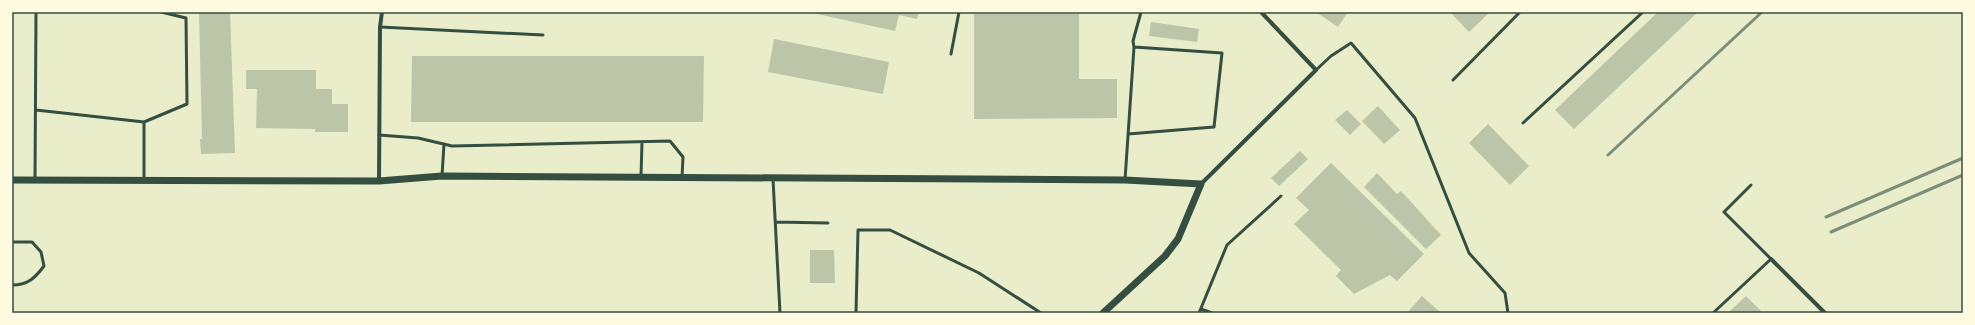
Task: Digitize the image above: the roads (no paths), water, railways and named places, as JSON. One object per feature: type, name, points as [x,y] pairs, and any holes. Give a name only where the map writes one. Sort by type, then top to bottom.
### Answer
[{"type":"street","points":[[379,181],[380,27],[382,12]]},
{"type":"street","points":[[1103,313],[1165,256],[1178,239],[1201,184],[1316,70],[1261,12]]},
{"type":"street","points":[[12,180],[379,181],[442,176],[1125,180],[1201,184]]},
{"type":"street","points":[[1771,259],[1825,313]]},
{"type":"lane","points":[[35,180],[36,12]]},
{"type":"lane","points":[[36,110],[144,122],[187,104],[186,18],[161,12]]},
{"type":"lane","points":[[951,54],[959,12]]},
{"type":"lane","points":[[1125,180],[1134,47],[1133,41],[1141,12]]},
{"type":"lane","points":[[1454,80],[1520,12]]},
{"type":"lane","points":[[1523,123],[1643,12]]},
{"type":"lane","points":[[380,27],[543,35]]},
{"type":"lane","points":[[1316,70],[1331,56],[1351,43],[1415,118],[1469,253],[1504,293],[1508,313]]},
{"type":"lane","points":[[1128,134],[1214,127],[1222,53],[1134,47]]},
{"type":"lane","points":[[144,122],[144,180]]},
{"type":"lane","points":[[379,135],[418,138],[452,146],[670,141],[682,157],[682,177]]},
{"type":"lane","points":[[641,177],[642,142]]},
{"type":"lane","points":[[442,176],[444,144]]},
{"type":"lane","points":[[773,178],[780,313]]},
{"type":"lane","points":[[1713,313],[1771,259],[1724,212],[1751,185]]},
{"type":"lane","points":[[1199,313],[1227,245],[1281,196]]},
{"type":"lane","points":[[776,222],[828,223]]},
{"type":"lane","points":[[856,313],[858,230],[890,230],[979,273],[1041,313]]},
{"type":"lane","points":[[12,242],[32,242],[40,252],[44,266],[36,278],[22,285],[12,285]]},
{"type":"lane","points":[[1200,309],[1212,313]]},
{"type":"railway","points":[[1608,155],[1762,12]]},
{"type":"railway","points":[[1826,217],[1963,158]]},
{"type":"railway","points":[[1831,232],[1963,175]]}]
